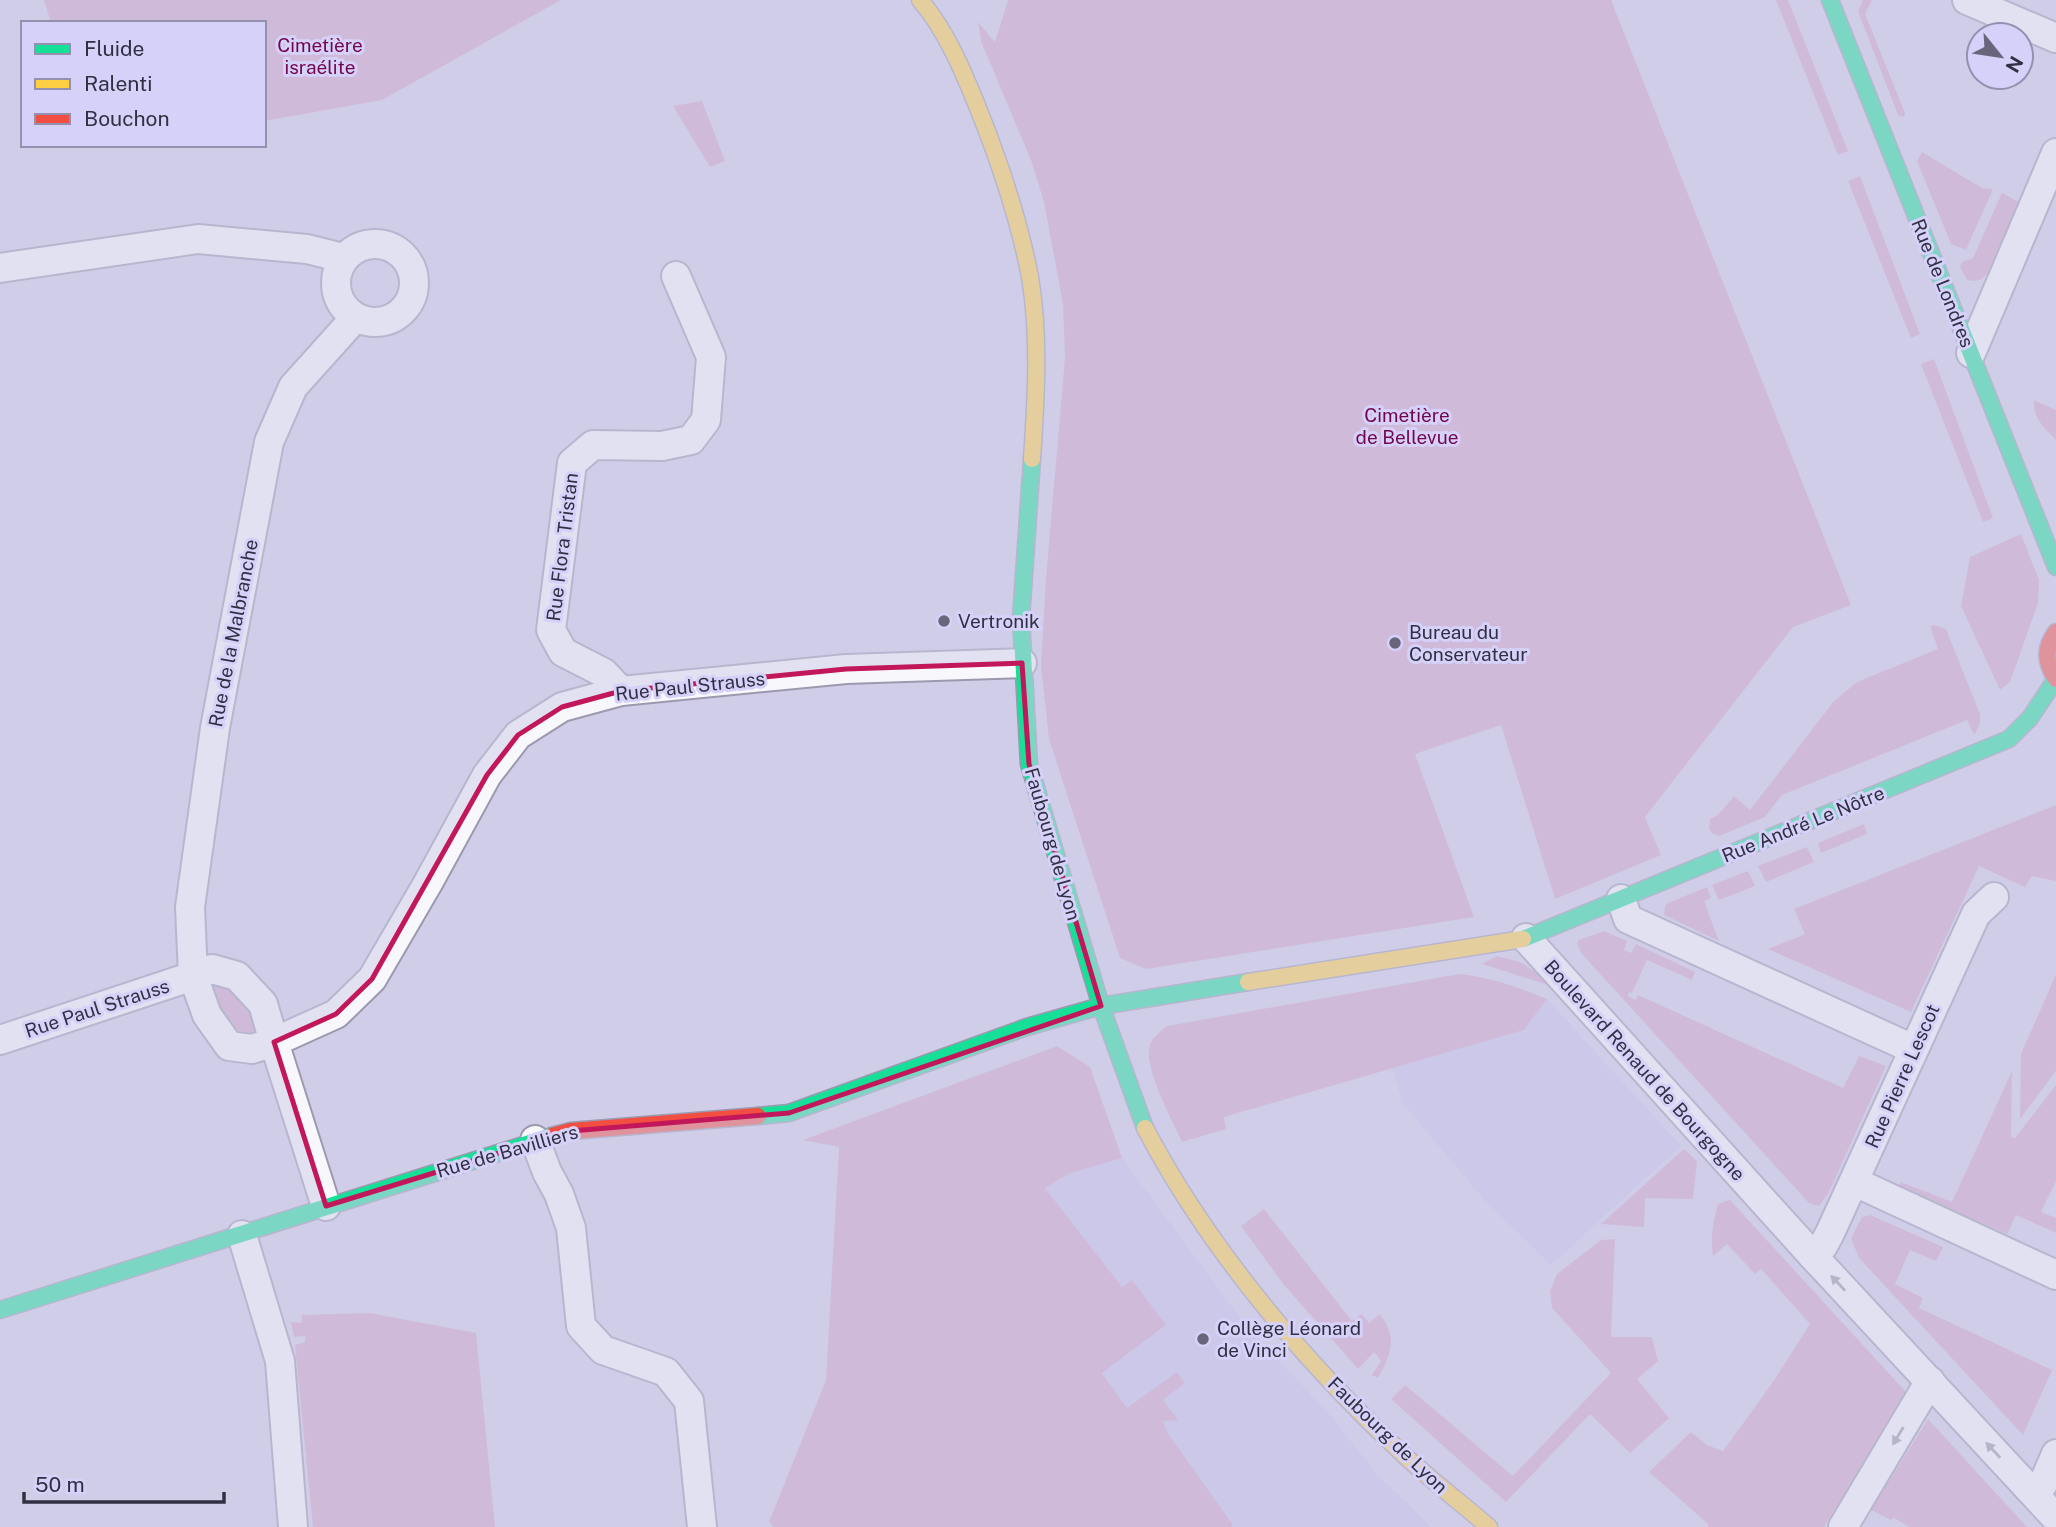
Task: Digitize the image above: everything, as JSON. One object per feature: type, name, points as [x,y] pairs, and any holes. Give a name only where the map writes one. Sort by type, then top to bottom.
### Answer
[{"type":"street","name":"Rue de Londres","points":[[1830,0],[2056,567]]},
{"type":"street","points":[[1967,0],[2056,38]]},
{"type":"street","name":"Faubourg de Lyon","points":[[934,5],[997,157],[1018,222],[1030,279],[1035,326],[1035,394],[1021,618],[1029,764],[1101,1006],[1129,1089],[1145,1129],[1178,1189],[1274,1319],[1360,1412],[1405,1456],[1489,1527]]},
{"type":"street","points":[[1971,353],[2056,153]]},
{"type":"street","points":[[0,268],[198,239],[307,249],[343,258]]},
{"type":"street","points":[[387,245],[405,257],[414,275],[413,294],[401,313],[378,323],[355,318],[338,300],[335,278],[343,258],[361,246],[387,245]]},
{"type":"street","name":"Rue Flora Tristan","points":[[621,691],[604,673],[564,652],[551,630],[560,548],[572,463],[593,445],[662,446],[691,440],[706,420],[711,357],[676,275]]},
{"type":"street","name":"Rue de la Malbranche","points":[[274,1042],[252,1049],[229,1046],[208,1015],[193,976],[190,907],[215,728],[269,442],[293,387],[355,318]]},
{"type":"street","points":[[2056,632],[2049,640],[2046,660],[2056,679]]},
{"type":"street","name":"Rue Paul Strauss","points":[[274,1042],[336,1014],[372,979],[487,775],[518,735],[562,707],[621,691],[846,669],[1022,663]]},
{"type":"street","name":"Rue André Le Nôtre","points":[[1526,938],[2010,740],[2056,679]]},
{"type":"street","name":"Rue Pierre Lescot","points":[[1812,1255],[1823,1246],[1855,1182],[1976,914],[1994,897]]},
{"type":"street","points":[[1621,899],[1628,919],[1913,1049]]},
{"type":"street","points":[[1101,1006],[1526,938]]},
{"type":"street","name":"Boulevard Renaud de Bourgogne","points":[[1526,938],[1812,1255],[2056,1518]]},
{"type":"street","points":[[193,976],[212,969],[237,976],[262,1004],[326,1206]]},
{"type":"street","name":"Rue Paul Strauss","points":[[0,1040],[193,976]]},
{"type":"street","name":"Rue de Bavilliers","points":[[0,1311],[571,1130],[789,1113],[1027,1027],[1101,1006]]},
{"type":"street","points":[[535,1140],[571,1228],[581,1326],[603,1350],[666,1372],[689,1401],[702,1527]]},
{"type":"street","points":[[1855,1182],[2056,1275]]},
{"type":"street","points":[[242,1235],[280,1361],[293,1527]]},
{"type":"street","points":[[1843,1527],[1930,1381]]},
{"type":"street","points":[[2030,1490],[2043,1484],[2056,1454]]},
{"type":"highlighted area","points":[[1022,663],[1029,764],[1101,1006],[789,1113],[571,1131],[326,1206],[274,1042],[336,1014],[372,979],[487,775],[518,735],[562,707],[621,691],[846,669]]},
{"type":"shaded area","points":[[1547,999],[1681,1146],[1551,1265],[1487,1203],[1403,1104],[1392,1068],[1524,1030]]},
{"type":"shaded area","name":"Collège Léonard de Vinci","points":[[1122,1158],[1244,1323],[1332,1417],[1377,1474],[1431,1527],[1174,1527],[1127,1408],[1102,1372],[1165,1325],[1132,1280],[1122,1288],[1045,1188],[1068,1174]]},
{"type":"green space","name":"Cimetière israélite","points":[[44,0],[561,0],[382,100],[266,121],[266,21],[50,21]]},
{"type":"green space","name":"Cimetière de Bellevue","points":[[1008,0],[1611,0],[1851,605],[1793,627],[1645,817],[1661,855],[1555,899],[1501,725],[1415,754],[1474,917],[1146,969],[1120,958],[1049,739],[1041,666],[1065,358],[1063,304],[1044,202],[1032,163],[981,41],[978,22],[995,42]]},
{"type":"green space","points":[[1776,0],[1788,0],[1848,151],[1838,155]]},
{"type":"green space","points":[[1863,0],[1872,0],[1865,14],[1905,113],[1904,117],[1898,115],[1858,11]]},
{"type":"green space","points":[[702,101],[725,161],[710,167],[673,106]]},
{"type":"green space","points":[[1922,152],[1982,188],[1993,189],[1966,250],[1951,244],[1917,161]]},
{"type":"green space","points":[[1860,176],[1920,334],[1911,338],[1848,181]]},
{"type":"green space","points":[[2002,193],[2019,202],[1987,274],[1978,280],[1967,280],[1960,267],[1962,262],[1973,258]]},
{"type":"green space","points":[[1934,359],[1993,518],[1983,522],[1921,364]]},
{"type":"green space","points":[[2034,400],[2056,410],[2056,440],[2037,418]]},
{"type":"green space","points":[[2021,534],[2039,580],[2038,603],[2010,682],[2000,690],[1961,606],[1970,557]]},
{"type":"green space","points":[[1930,626],[1946,629],[1980,714],[1980,724],[1974,735],[1967,720],[1782,795],[1765,817],[1719,836],[1713,834],[1709,828],[1710,819],[1718,815],[1734,796],[1750,810],[1834,701],[1857,682],[1938,649]]},
{"type":"green space","points":[[2056,805],[2056,881],[2032,876],[2025,887],[1979,866],[1911,1012],[1768,949],[1805,934],[1794,909]]},
{"type":"green space","points":[[1864,824],[1867,834],[1821,853],[1818,843]]},
{"type":"green space","points":[[1807,847],[1814,862],[1766,882],[1758,866]]},
{"type":"green space","points":[[1748,871],[1755,886],[1719,900],[1712,885]]},
{"type":"green space","points":[[1707,887],[1711,898],[1704,901],[1719,941],[1664,915],[1668,903]]},
{"type":"green space","points":[[1604,931],[1627,941],[1624,950],[1631,953],[1636,944],[1695,972],[1692,980],[1647,960],[1632,993],[1629,992],[1628,996],[1636,1000],[1638,995],[1843,1088],[1859,1056],[1886,1066],[1828,1194],[1819,1206],[1809,1203],[1581,953],[1577,943],[1579,940]]},
{"type":"green space","points":[[1497,956],[1520,962],[1549,980],[1545,984],[1482,964]]},
{"type":"green space","points":[[1459,974],[1504,983],[1547,999],[1524,1030],[1224,1117],[1226,1129],[1182,1142],[1159,1092],[1150,1064],[1151,1042],[1167,1026]]},
{"type":"green space","points":[[2056,974],[2056,1071],[2020,1119],[2021,1054]]},
{"type":"green space","points":[[219,982],[230,987],[256,1014],[257,1033],[249,1037],[225,1017],[213,988]]},
{"type":"green space","points":[[1057,1046],[1090,1067],[1122,1158],[1068,1174],[1045,1188],[1122,1287],[1132,1280],[1166,1325],[1102,1373],[1127,1408],[1177,1372],[1185,1383],[1163,1400],[1178,1420],[1163,1421],[1167,1432],[1233,1525],[774,1527],[769,1522],[826,1380],[839,1147],[803,1140]]},
{"type":"green space","points":[[2012,1071],[2011,1137],[2015,1138],[2056,1085],[2056,1181],[2041,1212],[2056,1218],[2056,1233],[2016,1215],[2007,1234],[1898,1188],[1901,1182],[1952,1202]]},
{"type":"green space","points":[[1684,1149],[1697,1161],[1693,1199],[1645,1198],[1644,1227],[1601,1224]]},
{"type":"green space","points":[[1730,1200],[1906,1392],[1824,1527],[1708,1527],[1708,1524],[1649,1472],[1691,1432],[1707,1445],[1723,1451],[1773,1382],[1810,1324],[1761,1269],[1755,1274],[1727,1244],[1713,1256],[1712,1230],[1718,1204]]},
{"type":"green space","points":[[1264,1209],[1352,1321],[1362,1314],[1369,1323],[1380,1314],[1389,1331],[1391,1346],[1378,1378],[1372,1375],[1381,1361],[1374,1352],[1358,1369],[1284,1285],[1241,1226]]},
{"type":"green space","points":[[1870,1215],[1943,1247],[1936,1261],[1910,1250],[1895,1284],[1923,1298],[1919,1308],[2052,1370],[2023,1435],[1859,1258],[1851,1238],[1862,1217]]},
{"type":"green space","points":[[1615,1239],[1611,1337],[1652,1337],[1658,1361],[1637,1379],[1669,1418],[1630,1453],[1590,1414],[1506,1502],[1391,1399],[1405,1385],[1513,1476],[1611,1373],[1552,1308],[1550,1291],[1557,1274],[1601,1240]]},
{"type":"green space","points":[[370,1313],[476,1333],[495,1527],[313,1527],[295,1345],[305,1342],[305,1336],[294,1337],[291,1322],[302,1323],[302,1315]]},
{"type":"green space","points":[[1928,1419],[2027,1527],[1909,1527],[1871,1510]]},
{"type":"traffic: fast","points":[[1830,0],[2056,567]]},
{"type":"traffic: fast","points":[[1032,459],[1021,618],[1029,764],[1101,1006],[1145,1128]]},
{"type":"traffic: fast","points":[[1523,939],[2009,739],[2030,718],[2056,679]]},
{"type":"traffic: fast","points":[[758,1116],[789,1113],[1027,1027],[1101,1006],[1248,982]]},
{"type":"traffic: fast","points":[[0,1310],[552,1136]]},
{"type":"traffic: slow","points":[[920,0],[946,38],[966,80],[1015,213],[1030,277],[1035,322],[1036,391],[1032,459]]},
{"type":"traffic: slow","points":[[1248,982],[1523,939]]},
{"type":"traffic: slow","points":[[1145,1128],[1198,1217],[1295,1343],[1404,1455],[1489,1527]]},
{"type":"traffic: jam","points":[[2056,632],[2049,644],[2047,655],[2056,679]]},
{"type":"traffic: jam","points":[[552,1136],[571,1131],[758,1116]]},
{"type":"place","name":"Vertronik","points":[[944,621]]},
{"type":"place","name":"Bureau du Conservateur","points":[[1395,643]]},
{"type":"place","name":"Collège Léonard de Vinci","points":[[1203,1339]]}]
